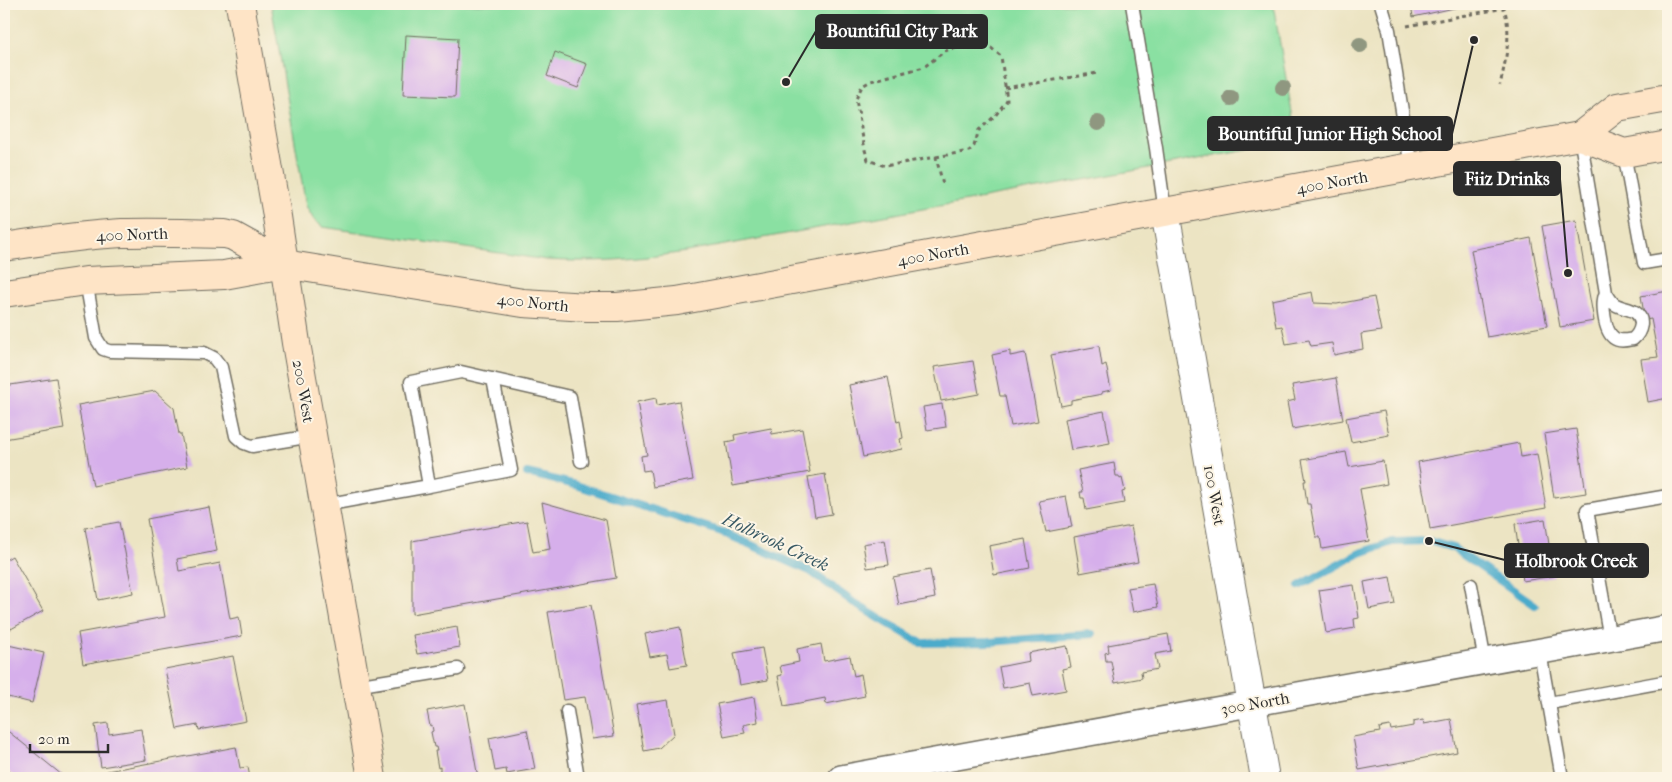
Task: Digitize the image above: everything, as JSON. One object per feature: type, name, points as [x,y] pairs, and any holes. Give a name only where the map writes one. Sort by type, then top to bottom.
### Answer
[{"type":"main road","name":"200 West","points":[[240,4],[276,210],[312,436],[372,778]]},
{"type":"main road","name":"400 North","points":[[4,248],[73,237],[120,233],[225,234],[284,264],[523,303],[617,307],[677,301],[1580,136],[1617,107],[1668,98]]},
{"type":"main road","points":[[1580,136],[1624,153],[1668,145]]},
{"type":"main road","name":"400 North","points":[[4,293],[86,281],[224,275],[284,264]]},
{"type":"street","name":"100 West","points":[[1165,212],[1265,778]]},
{"type":"street","name":"300 North","points":[[841,778],[1668,628]]},
{"type":"lane","points":[[1132,4],[1165,212]]},
{"type":"lane","points":[[1381,4],[1389,30],[1411,167]]},
{"type":"lane","points":[[1580,136],[1606,292]]},
{"type":"lane","points":[[1624,153],[1644,263],[1668,259]]},
{"type":"lane","points":[[86,281],[96,338],[103,349],[109,351],[204,353],[214,358],[221,367],[236,436],[244,443],[252,446],[312,436]]},
{"type":"lane","points":[[430,486],[411,382],[461,372],[570,397],[581,461]]},
{"type":"lane","points":[[324,505],[511,470],[492,379]]},
{"type":"lane","points":[[1610,639],[1587,510],[1668,496]]},
{"type":"lane","points":[[1471,585],[1485,662]]},
{"type":"lane","points":[[1540,652],[1562,778]]},
{"type":"lane","points":[[355,686],[458,669]]},
{"type":"lane","points":[[1549,703],[1668,682]]},
{"type":"lane","points":[[567,711],[578,778]]},
{"type":"path","points":[[1404,26],[1504,8],[1508,25],[1508,39],[1506,63],[1500,85]]},
{"type":"path","points":[[971,44],[991,48],[1001,56],[1007,100],[995,116],[979,130],[970,152],[936,157],[885,166],[868,160],[856,99],[862,86],[871,81],[924,67],[945,52],[971,44]]},
{"type":"path","points":[[1005,88],[1098,73]]},
{"type":"path","points":[[936,157],[943,185]]},
{"type":"green space","points":[[271,4],[1273,4],[1297,141],[686,252],[616,260],[547,260],[323,227],[314,220],[306,206]]},
{"type":"building","points":[[1411,4],[1468,4],[1468,5],[1413,17]]},
{"type":"building","points":[[406,35],[458,38],[455,97],[403,95]]},
{"type":"building","points":[[555,52],[587,64],[578,88],[547,76]]},
{"type":"building","points":[[1576,220],[1594,321],[1560,327],[1542,226]]},
{"type":"building","points":[[1531,238],[1547,326],[1487,337],[1471,250]]},
{"type":"building","points":[[1668,291],[1668,398],[1648,402],[1641,359],[1658,357],[1651,319],[1645,320],[1641,296]]},
{"type":"building","points":[[1312,292],[1314,303],[1337,304],[1374,297],[1381,331],[1361,334],[1363,349],[1334,355],[1332,343],[1311,346],[1309,340],[1286,344],[1282,326],[1276,327],[1272,300]]},
{"type":"building","points":[[1099,346],[1102,366],[1106,364],[1111,390],[1102,392],[1102,394],[1071,400],[1071,404],[1061,406],[1051,355]]},
{"type":"building","points":[[1010,351],[1010,356],[1025,353],[1038,421],[1011,426],[1005,396],[1000,396],[992,355]]},
{"type":"building","points":[[973,361],[979,394],[941,401],[934,367]]},
{"type":"building","points":[[888,377],[897,422],[900,421],[903,438],[900,439],[902,449],[863,457],[849,385]]},
{"type":"building","points":[[56,378],[64,429],[4,439],[4,386]]},
{"type":"building","points":[[1336,378],[1343,420],[1292,429],[1287,402],[1295,400],[1292,385]]},
{"type":"building","points":[[155,391],[174,408],[187,467],[93,486],[78,405]]},
{"type":"building","points":[[656,398],[657,405],[679,401],[693,480],[653,487],[650,470],[643,471],[641,456],[647,455],[637,402]]},
{"type":"building","points":[[942,404],[946,427],[927,430],[923,407]]},
{"type":"building","points":[[1104,411],[1110,443],[1071,450],[1065,419]]},
{"type":"building","points":[[1384,411],[1389,435],[1351,442],[1346,418]]},
{"type":"building","points":[[771,428],[772,434],[802,429],[810,472],[733,486],[726,442],[735,440],[734,435]]},
{"type":"building","points":[[1576,429],[1586,493],[1554,498],[1544,434]]},
{"type":"building","points":[[1519,443],[1521,457],[1537,454],[1546,508],[1430,529],[1418,462]]},
{"type":"building","points":[[1346,452],[1349,467],[1383,461],[1387,484],[1360,489],[1369,541],[1322,549],[1320,537],[1316,537],[1310,504],[1307,504],[1304,481],[1306,481],[1302,460]]},
{"type":"building","points":[[1114,463],[1116,476],[1119,476],[1120,479],[1122,478],[1125,491],[1122,492],[1124,503],[1086,510],[1084,498],[1081,498],[1080,492],[1083,492],[1078,470]]},
{"type":"building","points":[[825,474],[832,514],[815,517],[808,477]]},
{"type":"building","points":[[1066,496],[1072,527],[1046,532],[1039,501]]},
{"type":"building","points":[[542,502],[606,520],[616,578],[412,614],[412,541],[527,521],[533,552],[550,549]]},
{"type":"building","points":[[209,507],[217,551],[177,559],[179,571],[220,563],[230,619],[239,617],[242,636],[83,664],[78,633],[165,617],[147,519]]},
{"type":"building","points":[[1545,519],[1554,576],[1523,581],[1515,524]]},
{"type":"building","points":[[119,522],[133,593],[98,600],[85,528]]},
{"type":"building","points":[[1131,526],[1138,562],[1080,573],[1074,537]]},
{"type":"building","points":[[1025,539],[1030,568],[994,575],[989,546]]},
{"type":"building","points":[[885,540],[889,565],[867,568],[863,544]]},
{"type":"building","points":[[12,556],[43,611],[11,629],[4,616],[4,561]]},
{"type":"building","points":[[930,570],[935,598],[899,605],[893,577]]},
{"type":"building","points":[[1390,577],[1395,604],[1369,609],[1364,582]]},
{"type":"building","points":[[1153,584],[1158,607],[1133,612],[1128,588]]},
{"type":"building","points":[[1354,585],[1359,618],[1354,619],[1355,628],[1326,633],[1319,590]]},
{"type":"building","points":[[591,605],[614,736],[592,739],[585,697],[563,700],[548,612]]},
{"type":"building","points":[[457,627],[460,647],[417,654],[413,635]]},
{"type":"building","points":[[680,627],[687,665],[670,668],[667,654],[650,657],[645,634]]},
{"type":"building","points":[[1168,634],[1171,651],[1155,654],[1158,669],[1141,672],[1142,678],[1115,683],[1111,661],[1106,661],[1105,653],[1109,652],[1108,645]]},
{"type":"building","points":[[821,644],[824,661],[850,656],[854,676],[861,674],[865,696],[826,704],[825,698],[784,706],[778,676],[782,675],[780,666],[799,662],[797,649]]},
{"type":"building","points":[[8,645],[44,653],[32,703],[4,696],[4,662]]},
{"type":"building","points":[[1067,646],[1071,667],[1062,669],[1066,690],[1033,696],[1030,683],[1003,688],[999,667],[1029,661],[1028,653]]},
{"type":"building","points":[[762,648],[768,680],[740,685],[734,653]]},
{"type":"building","points":[[233,656],[246,721],[199,730],[198,725],[177,729],[165,669]]},
{"type":"building","points":[[754,697],[758,722],[743,725],[745,733],[724,737],[717,704]]},
{"type":"building","points":[[668,700],[674,734],[659,748],[644,751],[636,705]]},
{"type":"building","points":[[465,704],[478,778],[440,778],[438,771],[440,771],[440,767],[438,768],[435,751],[437,751],[436,747],[434,747],[431,732],[433,731],[432,725],[430,726],[427,711]]},
{"type":"building","points":[[1451,719],[1457,752],[1359,770],[1353,737],[1380,732],[1379,728],[1390,726],[1391,730],[1413,726],[1413,722],[1423,720],[1424,724]]},
{"type":"building","points":[[108,723],[109,734],[141,729],[146,760],[101,767],[95,725]]},
{"type":"building","points":[[4,728],[62,775],[59,778],[16,778],[4,768]]},
{"type":"building","points":[[527,730],[535,769],[507,774],[506,769],[495,771],[489,738]]},
{"type":"building","points":[[236,747],[240,768],[248,767],[250,778],[108,778],[107,771]]},
{"type":"waterway","name":"Holbrook Creek","points":[[527,473],[576,485],[722,532],[810,571],[857,605],[921,643],[989,642],[1092,634]]},
{"type":"waterway","name":"Holbrook Creek","points":[[1299,586],[1360,553],[1392,542],[1429,541],[1453,548],[1535,605]]},
{"type":"place","name":"Bountiful Junior High School","points":[[1474,40]]},
{"type":"place","name":"Bountiful City Park","points":[[786,82]]},
{"type":"place","name":"Fiiz Drinks","points":[[1568,273]]},
{"type":"place","name":"Holbrook Creek","points":[[1429,541]]}]
